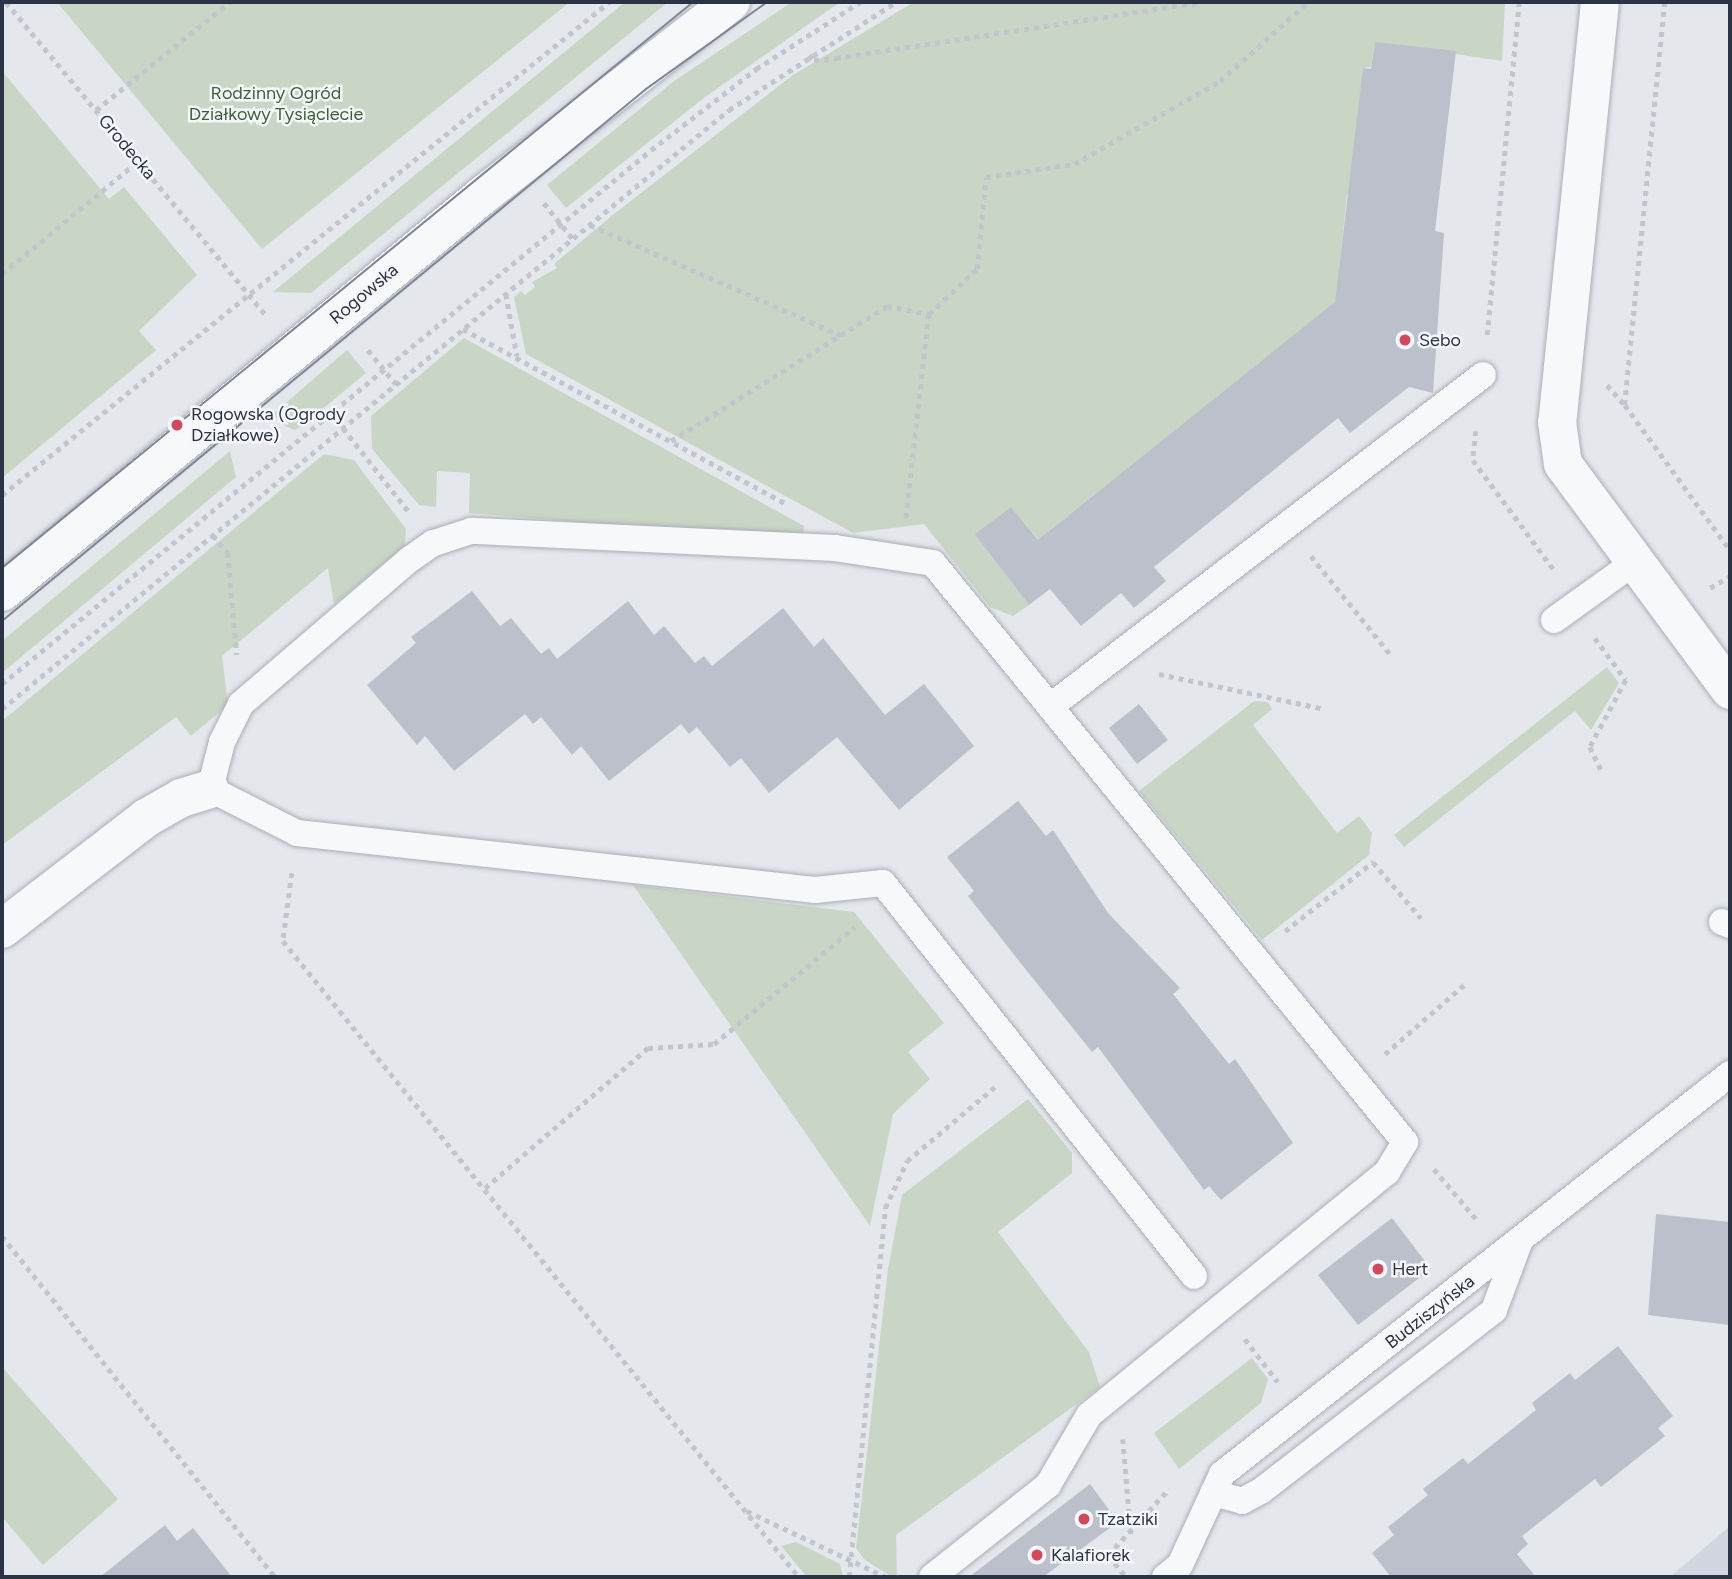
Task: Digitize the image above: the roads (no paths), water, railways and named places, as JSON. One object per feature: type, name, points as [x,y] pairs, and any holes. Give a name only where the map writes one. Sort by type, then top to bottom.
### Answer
[{"type":"street","name":"Rogowska","points":[[2,592],[494,187],[731,2]]},
{"type":"street","points":[[1600,2],[1557,422],[1563,464],[1730,690]]},
{"type":"street","points":[[2,929],[146,818],[181,797],[210,789]]},
{"type":"lane","points":[[1051,706],[1483,375]]},
{"type":"lane","points":[[932,1577],[1048,1485],[1089,1415],[1222,1310],[1387,1172],[1405,1142],[933,563],[902,555],[835,548],[471,531],[433,543],[241,704],[222,742],[210,789],[297,833],[815,890],[883,883],[1194,1276]]},
{"type":"lane","points":[[1554,620],[1636,561]]},
{"type":"lane","name":"Budziszyńska","points":[[1165,1577],[1180,1564],[1222,1474],[1513,1248],[1730,1074]]},
{"type":"lane","points":[[1213,1493],[1242,1501],[1261,1491],[1494,1310],[1513,1248]]},
{"type":"tram line","points":[[2,568],[693,2]]},
{"type":"tram line","points":[[2,621],[646,89],[767,2]]},
{"type":"place","name":"Sebo","points":[[1405,340]]},
{"type":"place","name":"Rogowska (Ogrody Działkowe)","points":[[177,425]]},
{"type":"place","name":"Hert","points":[[1378,1269]]},
{"type":"place","name":"Tzatziki","points":[[1084,1519]]},
{"type":"place","name":"Kalafiorek","points":[[1037,1555]]},
{"type":"park label","name":"Rodzinny Ogród Działkowy Tysiąclecie","points":[[276,104]]}]
